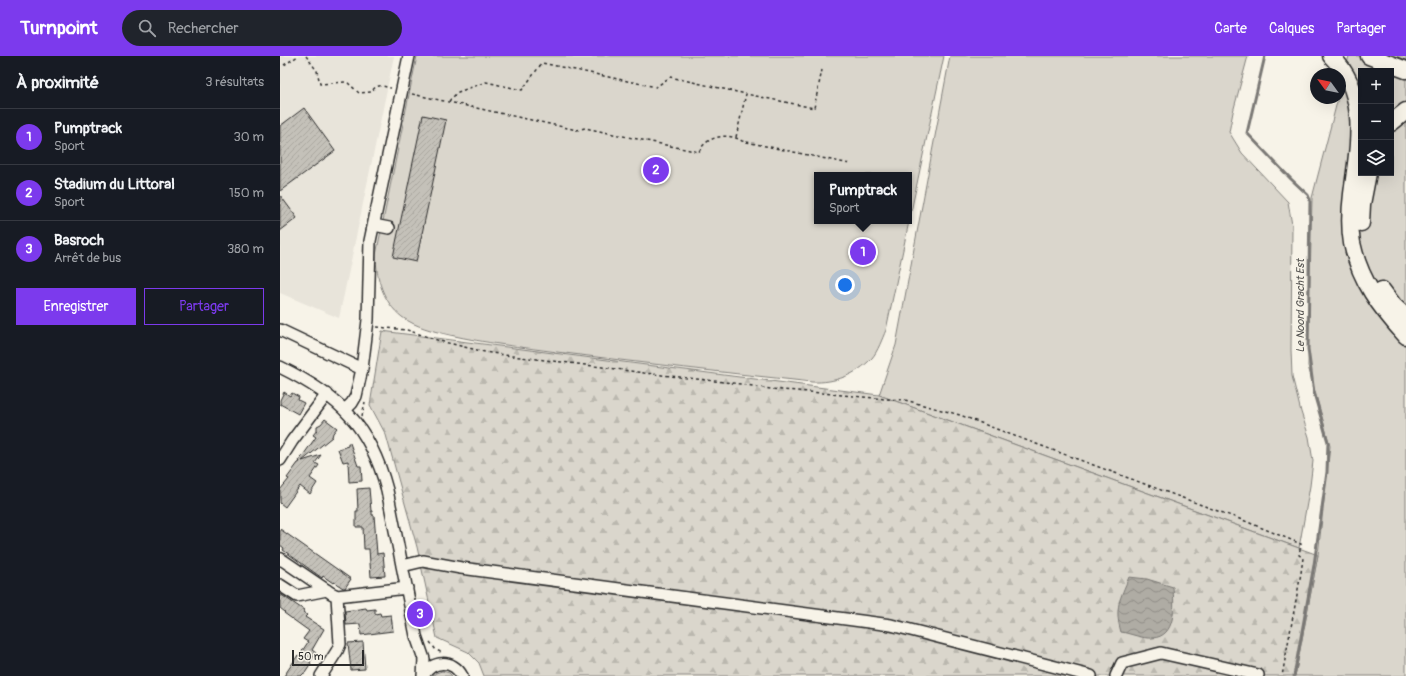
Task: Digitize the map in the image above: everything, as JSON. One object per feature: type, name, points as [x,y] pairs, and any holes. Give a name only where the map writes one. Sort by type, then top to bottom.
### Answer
[{"type":"highway","points":[[1331,56],[1340,65],[1348,78],[1354,91],[1357,105],[1358,134],[1350,221],[1352,242],[1356,258],[1365,281],[1377,302],[1406,336]]},
{"type":"highway","points":[[1369,56],[1406,70]]},
{"type":"highway","points":[[1394,120],[1406,111]]},
{"type":"highway","points":[[1368,176],[1361,218],[1366,256],[1374,276],[1382,289],[1394,306],[1406,317]]},
{"type":"street","points":[[345,410],[356,396],[362,369],[368,320],[369,246],[409,56]]},
{"type":"street","points":[[374,225],[389,228]]},
{"type":"street","points":[[280,330],[362,369]]},
{"type":"street","points":[[280,367],[299,376],[327,394],[345,410],[365,437],[380,466],[387,490],[416,636],[425,663],[423,676]]},
{"type":"street","points":[[280,460],[292,441],[327,394]]},
{"type":"street","points":[[280,560],[281,559],[332,593],[340,644],[320,676]]},
{"type":"street","points":[[402,566],[423,561],[469,569],[891,625],[1091,676]]},
{"type":"street","points":[[280,585],[297,596],[407,588]]},
{"type":"street","points":[[419,645],[429,655],[441,663],[453,666],[462,676]]},
{"type":"street","points":[[1116,676],[1122,663],[1161,653],[1258,676]]},
{"type":"street","points":[[423,676],[430,667],[441,663]]},
{"type":"path","points":[[284,66],[298,56]]},
{"type":"path","points":[[306,56],[317,71],[320,84],[345,82],[359,93],[371,92],[375,86],[378,86],[577,130],[585,128],[699,152],[702,147],[713,139],[722,136],[736,137],[742,141],[850,164]]},
{"type":"path","points":[[449,101],[458,92],[486,82],[522,90],[542,63],[656,87],[670,77],[814,108],[822,70]]},
{"type":"path","points":[[736,137],[746,94]]},
{"type":"path","points":[[377,327],[407,330],[440,341],[484,352],[504,355],[771,389],[905,400],[960,415],[1026,441],[1245,521],[1301,544],[1299,555],[1303,558],[1301,573],[1282,676]]},
{"type":"shaded area","points":[[280,56],[394,56],[339,318],[280,293]]},
{"type":"green space","points":[[417,56],[944,56],[912,207],[912,172],[814,172],[814,224],[908,224],[886,330],[872,358],[859,369],[845,377],[821,382],[780,379],[517,347],[437,332],[407,320],[395,311],[385,297],[379,281],[376,255]]},
{"type":"green space","points":[[950,56],[1248,56],[1229,132],[1242,153],[1288,202],[1292,225],[1292,376],[1309,437],[1313,461],[1299,548],[879,395],[896,345]]},
{"type":"green space","points":[[1349,56],[1406,56],[1406,676],[1295,676],[1318,555],[1330,446],[1308,366],[1312,198],[1336,104],[1346,104],[1346,68]]},
{"type":"green space","points":[[382,331],[879,395],[1318,555],[1295,676],[484,676],[479,663],[468,652],[437,638],[417,547],[386,435],[370,405]]},
{"type":"green space","points":[[442,671],[449,673],[452,676],[432,676],[436,673]]},
{"type":"water","points":[[1129,577],[1147,579],[1173,587],[1174,602],[1172,619],[1166,632],[1160,636],[1148,638],[1121,632],[1118,610]]},
{"type":"building","points":[[304,108],[335,151],[280,191],[280,126]]},
{"type":"building","points":[[423,115],[446,120],[416,262],[393,257]]},
{"type":"building","points":[[280,195],[297,218],[280,231]]},
{"type":"building","points":[[284,392],[290,396],[292,393],[299,397],[298,400],[304,403],[298,414],[280,404],[280,400]]},
{"type":"building","points":[[325,419],[337,428],[332,437],[302,461],[321,455],[315,463],[319,465],[310,478],[317,483],[310,494],[300,486],[285,507],[280,503],[280,490],[289,479],[287,478],[300,462],[299,461],[316,437],[313,435],[317,430],[317,426]]},
{"type":"building","points":[[348,443],[350,443],[358,466],[361,466],[362,481],[349,482],[348,461],[343,462],[338,449],[348,446]]},
{"type":"building","points":[[369,488],[371,511],[372,515],[374,515],[377,554],[383,553],[385,576],[371,577],[369,549],[364,549],[363,527],[356,527],[356,511],[358,511],[357,489]]},
{"type":"building","points":[[280,529],[351,579],[345,588],[334,582],[333,583],[323,576],[322,578],[283,550],[284,548],[280,545]]},
{"type":"building","points":[[280,594],[304,610],[303,612],[307,615],[305,617],[324,629],[312,650],[316,653],[310,662],[311,664],[301,676],[284,676],[308,642],[303,639],[309,631],[284,613],[285,612],[280,608]]},
{"type":"building","points":[[366,608],[367,610],[375,609],[375,614],[380,613],[381,616],[391,615],[393,631],[361,635],[360,624],[346,625],[345,611]]},
{"type":"building","points":[[363,642],[365,669],[351,670],[348,643]]},
{"type":"waterway","name":"Le Noord Gracht Est","points":[[1265,56],[1247,133],[1308,195],[1310,200],[1308,349],[1314,393],[1328,442],[1327,472],[1314,565],[1294,676]]},
{"type":"place","name":"Stadium du Littoral","points":[[656,170]]},
{"type":"place","name":"Pumptrack","points":[[863,252]]},
{"type":"place","name":"Basroch","points":[[420,614]]}]
